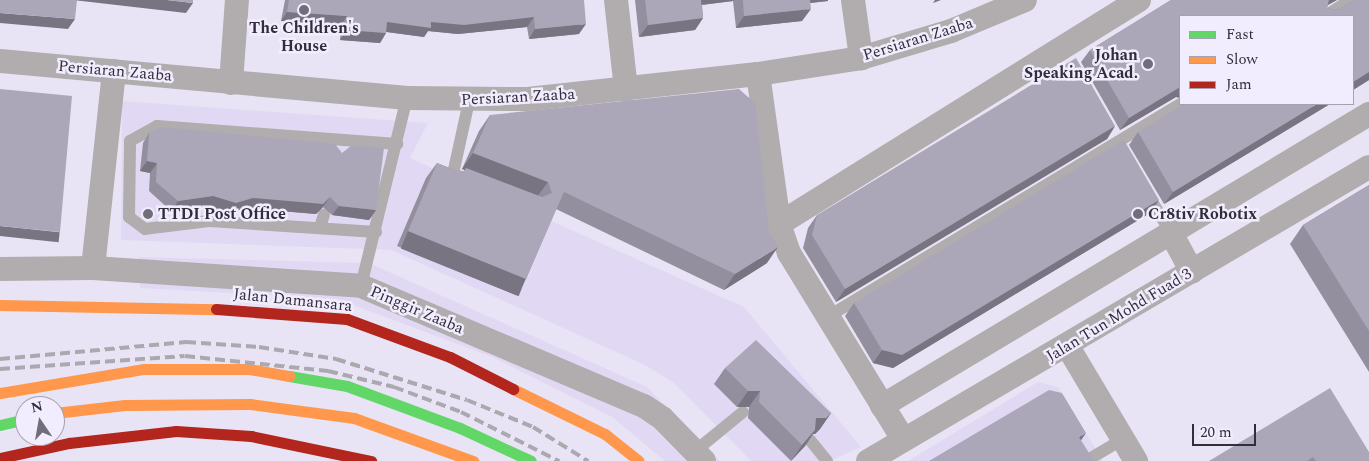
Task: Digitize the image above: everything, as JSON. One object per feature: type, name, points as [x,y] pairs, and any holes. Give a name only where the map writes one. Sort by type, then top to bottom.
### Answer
[{"type":"main road","name":"Jalan Damansara","points":[[0,305],[175,306],[346,319],[450,357],[605,434],[639,461]]},
{"type":"main road","points":[[0,393],[144,369],[249,369],[347,386],[460,428],[531,461]]},
{"type":"main road","points":[[65,412],[125,405],[250,404],[354,418],[473,461]]},
{"type":"main road","points":[[0,425],[15,421]]},
{"type":"main road","points":[[0,458],[70,443],[176,432],[251,436],[371,461]]},
{"type":"street","points":[[231,83],[236,0]]},
{"type":"street","points":[[616,0],[626,89]]},
{"type":"street","points":[[852,0],[860,58]]},
{"type":"street","name":"Persiaran Zaaba","points":[[0,60],[231,83],[407,98],[469,101],[626,89],[758,74],[860,58],[951,31],[1026,0]]},
{"type":"street","points":[[779,224],[1065,53],[1139,0]]},
{"type":"street","points":[[93,268],[114,71]]},
{"type":"street","points":[[758,74],[779,224],[790,253],[903,439]]},
{"type":"street","points":[[882,406],[1369,114]]},
{"type":"street","name":"Jalan Tun Mohd Fuad 3","points":[[868,461],[903,439],[1068,346],[1369,167]]},
{"type":"street","points":[[1171,233],[1192,272]]},
{"type":"street","name":"Pinggir Zaaba","points":[[0,269],[93,268],[361,286],[644,406],[662,418],[699,457]]},
{"type":"street","points":[[346,319],[361,286]]},
{"type":"street","points":[[1068,346],[1128,454]]},
{"type":"lane","points":[[1327,15],[1351,0]]},
{"type":"lane","points":[[361,286],[376,232],[407,98]]},
{"type":"lane","points":[[469,101],[453,174],[480,184]]},
{"type":"lane","points":[[829,316],[1179,105]]},
{"type":"lane","points":[[376,232],[322,221],[209,221],[145,229],[135,225],[127,206],[130,141],[157,126],[397,144]]},
{"type":"lane","points":[[1108,126],[1127,159]]},
{"type":"lane","points":[[336,155],[339,140]]},
{"type":"lane","points":[[1136,175],[1171,233]]},
{"type":"lane","points":[[699,457],[743,412]]},
{"type":"lane","points":[[810,440],[827,461]]},
{"type":"lane","points":[[1080,443],[1089,460],[1128,454]]},
{"type":"shaded area","points":[[122,101],[428,123],[410,158],[744,307],[861,447],[830,461],[751,461],[674,383],[645,365],[391,250],[121,240]]},
{"type":"shaded area","points":[[138,257],[369,263],[647,387],[720,461],[665,461],[612,417],[492,357],[337,299],[140,288]]},
{"type":"shaded area","points":[[1038,382],[1058,387],[1103,461],[908,461]]},
{"type":"building","points":[[0,0],[77,0],[75,19],[0,13]]},
{"type":"building","points":[[167,0],[193,0],[193,3]]},
{"type":"building","points":[[289,0],[584,0],[586,24],[535,29],[534,17],[464,25],[431,22],[431,28],[387,22],[386,33],[346,30],[347,16],[287,12]]},
{"type":"building","points":[[645,0],[701,0],[703,18],[648,25]]},
{"type":"building","points":[[743,0],[810,0],[811,9],[744,16]]},
{"type":"building","points":[[1171,0],[1329,0],[1327,8],[1338,10],[1355,0],[1369,0],[1369,72],[1354,81],[1354,15],[1179,15],[1179,88],[1129,118],[1090,50]]},
{"type":"building","points":[[1076,58],[1115,126],[845,289],[812,235],[817,215]]},
{"type":"building","points":[[0,89],[72,96],[60,232],[0,226]]},
{"type":"building","points":[[739,89],[755,103],[769,232],[778,247],[735,274],[564,192],[526,279],[408,231],[437,163],[463,173],[466,168],[542,197],[552,193],[548,182],[473,153],[490,115]]},
{"type":"building","points":[[1182,105],[1315,105],[1173,192],[1138,132]]},
{"type":"building","points":[[161,127],[335,144],[342,153],[351,146],[384,148],[376,210],[339,206],[330,197],[323,204],[253,198],[236,203],[213,196],[178,201],[156,182],[157,163],[147,161],[149,133]]},
{"type":"building","points":[[1124,140],[1159,200],[902,355],[882,350],[854,303]]},
{"type":"building","points":[[1369,185],[1369,331],[1303,225]]},
{"type":"building","points":[[756,340],[831,413],[826,418],[816,418],[815,430],[802,445],[759,402],[760,391],[748,391],[725,368]]},
{"type":"building","points":[[1330,388],[1369,452],[1369,461],[1316,461],[1313,457],[1307,461],[1209,461]]},
{"type":"building","points":[[1049,390],[1062,393],[1086,433],[1079,437],[1094,461],[929,461]]},
{"type":"railway","points":[[0,359],[186,342],[259,347],[336,359],[467,400],[533,427],[588,461]]},
{"type":"railway","points":[[0,369],[185,356],[328,371],[394,387],[461,412],[559,461]]},
{"type":"traffic: fast","points":[[289,376],[347,386],[460,428],[531,461]]},
{"type":"traffic: fast","points":[[0,425],[15,421]]},
{"type":"traffic: slow","points":[[0,305],[216,309]]},
{"type":"traffic: slow","points":[[0,393],[144,369],[249,369],[289,376]]},
{"type":"traffic: slow","points":[[513,389],[605,434],[639,461]]},
{"type":"traffic: slow","points":[[65,412],[125,405],[250,404],[354,418],[473,461]]},
{"type":"traffic: jam","points":[[216,309],[347,319],[450,357],[513,389]]},
{"type":"traffic: jam","points":[[0,458],[69,443],[176,431],[251,436],[371,461]]},
{"type":"place","name":"The Children's House","points":[[304,10]]},
{"type":"place","name":"Johan Speaking Acad.","points":[[1148,64]]},
{"type":"place","name":"TTDI Post Office","points":[[148,214]]},
{"type":"place","name":"Cr8tiv Robotix","points":[[1138,214]]}]
